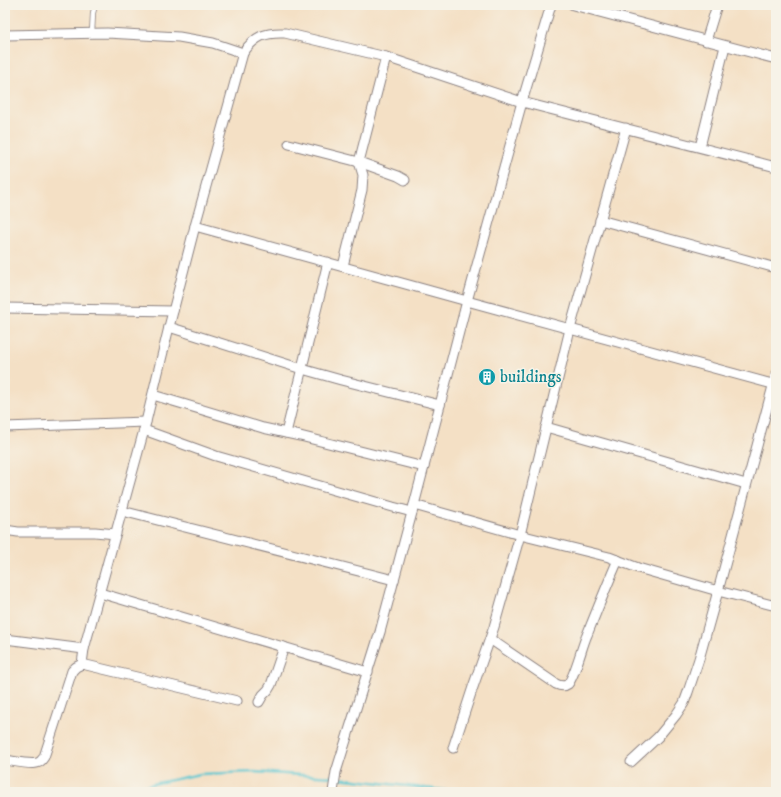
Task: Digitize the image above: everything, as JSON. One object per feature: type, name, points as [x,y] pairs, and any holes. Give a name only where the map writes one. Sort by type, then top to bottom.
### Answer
[{"type":"street","points":[[333,792],[336,777],[380,632],[467,301],[522,102],[551,5]]},
{"type":"street","points":[[573,5],[776,59]]},
{"type":"street","points":[[706,41],[717,5]]},
{"type":"street","points":[[82,664],[84,649],[153,396],[173,311],[243,54],[255,39],[275,32],[285,33],[386,57],[522,102],[776,167]]},
{"type":"street","points":[[5,35],[107,33],[179,37],[213,43],[243,54]]},
{"type":"street","points":[[700,147],[725,46]]},
{"type":"street","points":[[343,266],[362,190],[363,175],[358,162],[386,57]]},
{"type":"street","points":[[453,748],[490,639],[520,535],[570,329],[626,128]]},
{"type":"street","points":[[288,144],[358,162],[398,176],[405,180]]},
{"type":"street","points":[[600,220],[776,268]]},
{"type":"street","points":[[196,226],[775,385]]},
{"type":"street","points":[[286,433],[328,262]]},
{"type":"street","points":[[5,308],[173,311]]},
{"type":"street","points":[[169,327],[302,369],[440,405]]},
{"type":"street","points":[[632,762],[658,737],[676,716],[684,703],[699,659],[746,484],[775,385],[776,375]]},
{"type":"street","points":[[153,396],[263,428],[424,467]]},
{"type":"street","points":[[5,427],[145,426],[216,456],[393,507],[413,509],[618,560],[638,568],[776,606]]},
{"type":"street","points":[[546,427],[746,484]]},
{"type":"street","points":[[122,510],[394,580]]},
{"type":"street","points":[[5,530],[18,532],[96,532],[116,534]]},
{"type":"street","points":[[490,639],[556,684],[565,686],[573,676],[586,636],[618,560]]},
{"type":"street","points":[[100,593],[368,672]]},
{"type":"street","points":[[5,639],[84,649]]},
{"type":"street","points":[[259,702],[262,695],[271,685],[284,647]]},
{"type":"street","points":[[5,760],[33,764],[42,761],[72,671],[82,664],[236,702]]},
{"type":"lane","points":[[92,33],[95,5]]},
{"type":"waterway","points":[[115,792],[200,774],[254,772],[333,777]]},
{"type":"waterway","points":[[338,778],[459,792]]},
{"type":"waterway","points":[[692,792],[708,790],[727,792]]},
{"type":"place","name":"buildings","points":[[487,377]]}]
